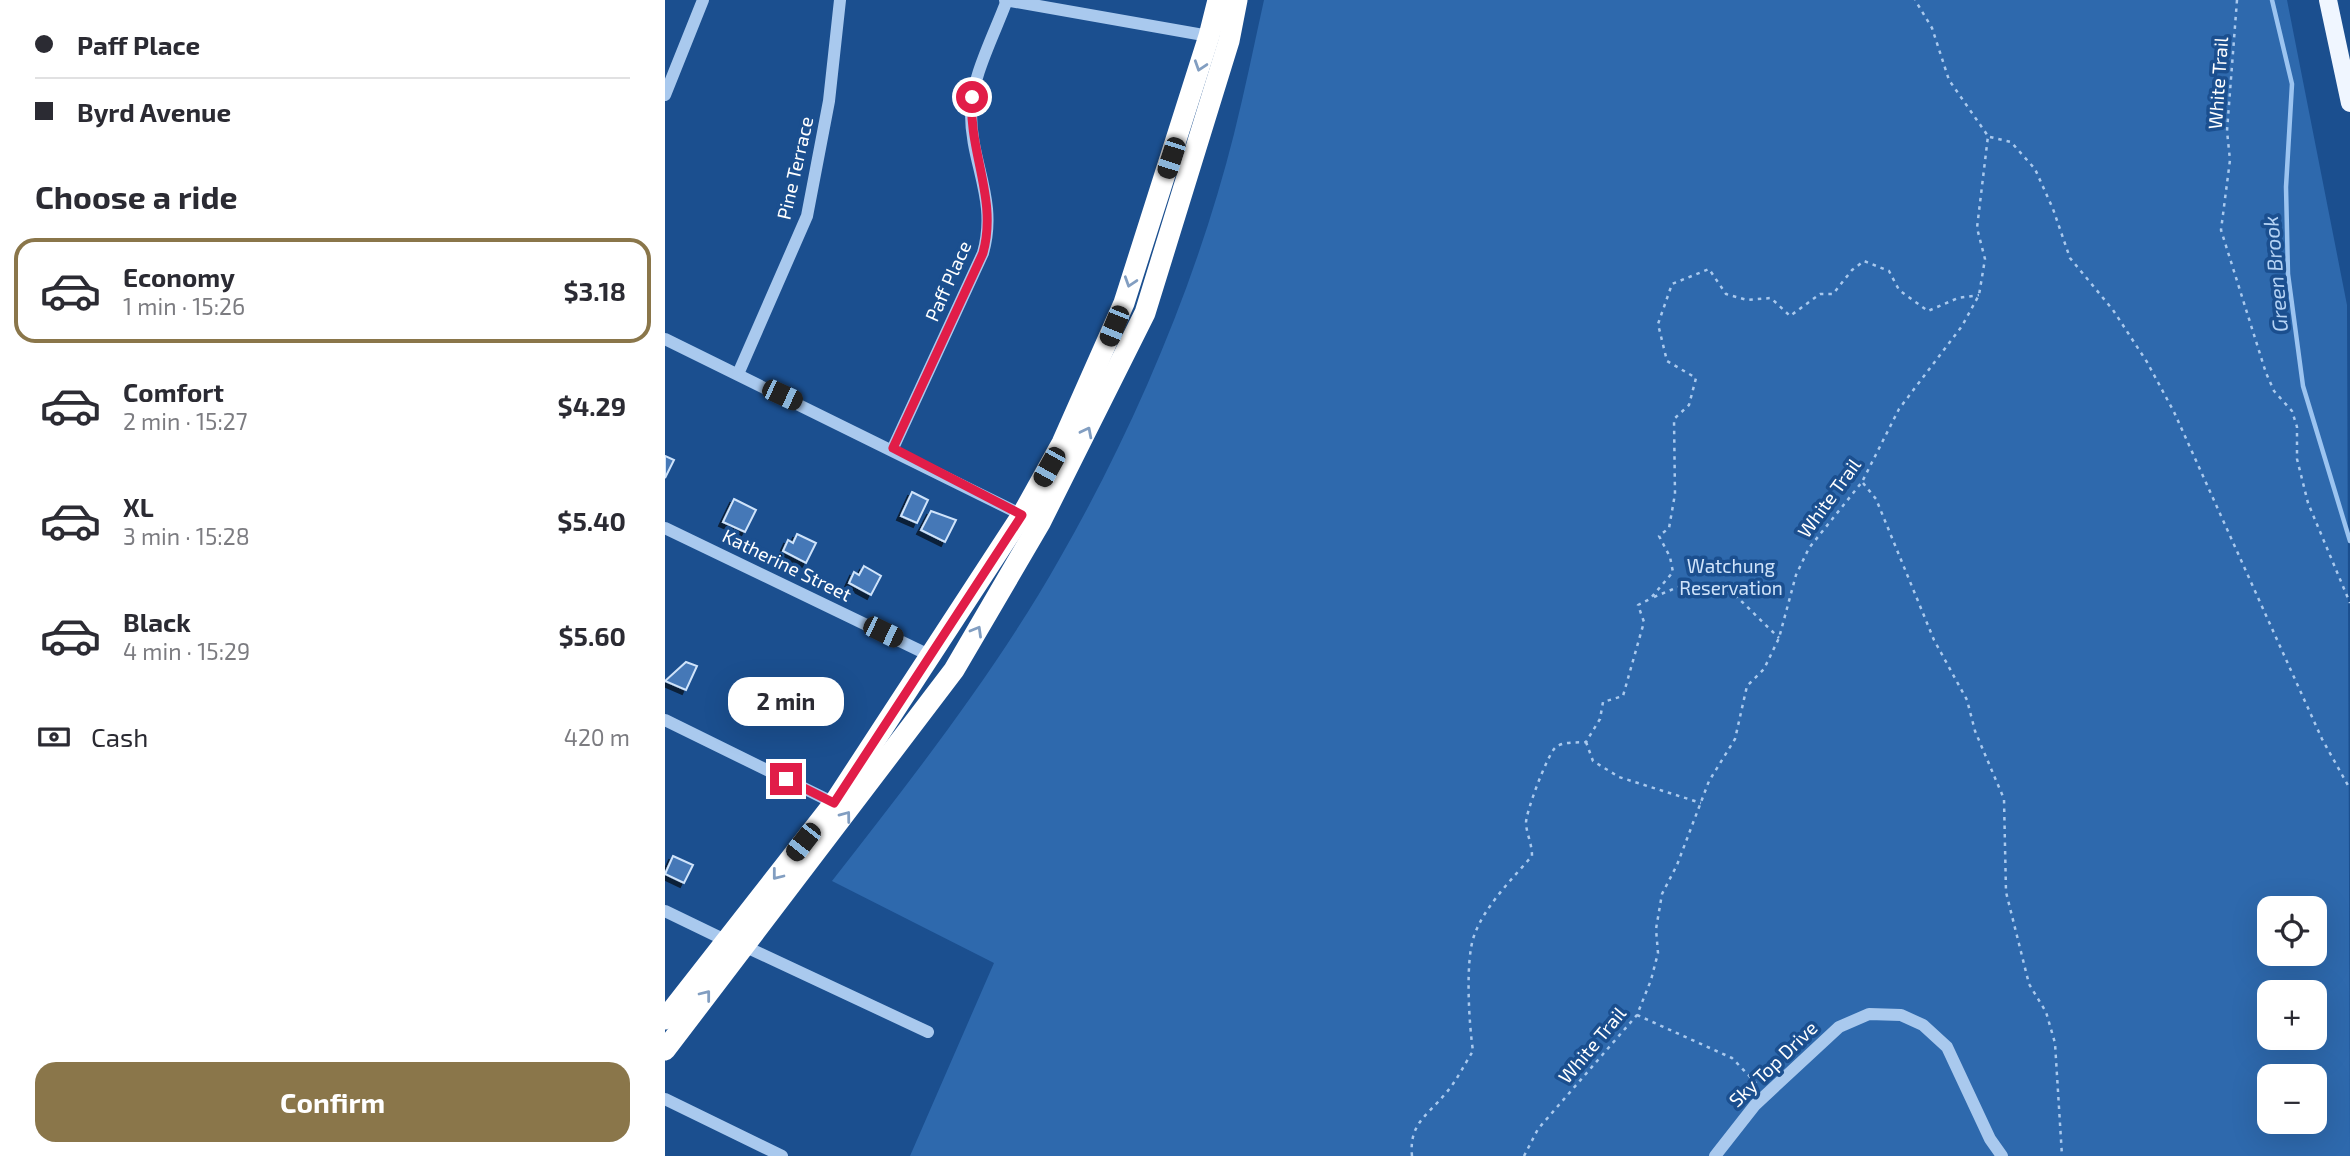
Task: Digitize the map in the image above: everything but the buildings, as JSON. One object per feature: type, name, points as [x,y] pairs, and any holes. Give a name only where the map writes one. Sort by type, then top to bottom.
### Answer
[{"type":"highway","points":[[665,1050],[931,656],[1022,515],[1067,432],[1124,303],[1218,0]]},
{"type":"highway","points":[[665,1019],[735,943],[954,670],[1046,512],[1145,313],[1229,40],[1237,0]]},
{"type":"main road","points":[[2328,0],[2350,103]]},
{"type":"street","points":[[665,95],[703,0]]},
{"type":"street","name":"Pine Terrace","points":[[738,374],[807,216],[829,101],[840,0]]},
{"type":"street","points":[[1006,0],[1054,4],[1209,36]]},
{"type":"street","name":"Paff Place","points":[[893,448],[983,253],[988,234],[986,191],[971,115],[972,97],[1006,0]]},
{"type":"street","points":[[665,339],[893,448],[1022,515]]},
{"type":"street","name":"Katherine Street","points":[[665,528],[931,656]]},
{"type":"street","points":[[665,720],[834,803]]},
{"type":"street","points":[[665,911],[928,1032]]},
{"type":"street","name":"Sky Top Drive","points":[[1715,1156],[1725,1139],[1766,1094],[1839,1027],[1870,1014],[1901,1015],[1923,1025],[1947,1047],[1990,1139],[2001,1156]]},
{"type":"street","points":[[665,1099],[782,1156]]},
{"type":"path","points":[[1915,0],[1932,28],[1949,80],[1988,136],[2011,142],[2035,169],[2053,209],[2070,258],[2113,310],[2147,362],[2174,412],[2322,739],[2350,789]]},
{"type":"path","name":"White Trail","points":[[2237,0],[2227,131],[2230,160],[2221,230],[2266,373],[2274,391],[2293,411],[2297,427],[2297,459],[2308,503],[2350,603]]},
{"type":"path","name":"White Trail","points":[[1524,1156],[1538,1129],[1637,1015],[1658,953],[1656,929],[1661,894],[1709,781],[1735,739],[1747,686],[1764,668],[1779,638],[1795,576],[1809,548],[1862,482],[1899,409],[1962,326],[1979,295],[1985,259],[1977,228],[1988,136]]},
{"type":"path","points":[[1650,599],[1673,572],[1670,557],[1659,536],[1669,528],[1675,494],[1674,419],[1689,405],[1696,378],[1667,361],[1658,324],[1672,284],[1709,269],[1726,294],[1747,300],[1771,298],[1790,316],[1820,295],[1833,294],[1852,270],[1864,261],[1889,271],[1899,290],[1929,311],[1958,298],[1979,295]]},
{"type":"path","points":[[1862,482],[1876,499],[1934,640],[1967,700],[1975,731],[2004,799],[2006,892],[2029,984],[2046,1012],[2055,1043],[2062,1156]]},
{"type":"path","points":[[1586,742],[1600,719],[1603,702],[1623,696],[1644,622],[1638,605],[1683,585],[1733,593],[1779,638]]},
{"type":"path","points":[[1586,742],[1593,761],[1619,777],[1701,803]]},
{"type":"path","points":[[1412,1156],[1410,1138],[1424,1116],[1446,1093],[1473,1051],[1467,1012],[1473,937],[1509,884],[1532,856],[1532,838],[1526,823],[1541,772],[1555,748],[1563,744],[1586,742]]},
{"type":"path","points":[[1637,1015],[1732,1058],[1766,1094]]},
{"type":"green space","name":"Watchung Reservation","points":[[1264,0],[2287,0],[2347,305],[2350,1156],[910,1156],[994,963],[832,881],[981,683],[1035,601],[1087,509],[1138,405],[1183,297],[1234,134]]},
{"type":"waterway","name":"Green Brook","points":[[2272,0],[2292,84],[2286,187],[2288,274],[2303,386],[2350,541]]},
{"type":"route","points":[[786,779],[834,803],[970,599],[1022,515],[893,448],[983,253],[988,234],[989,212],[973,132],[972,97]]}]
